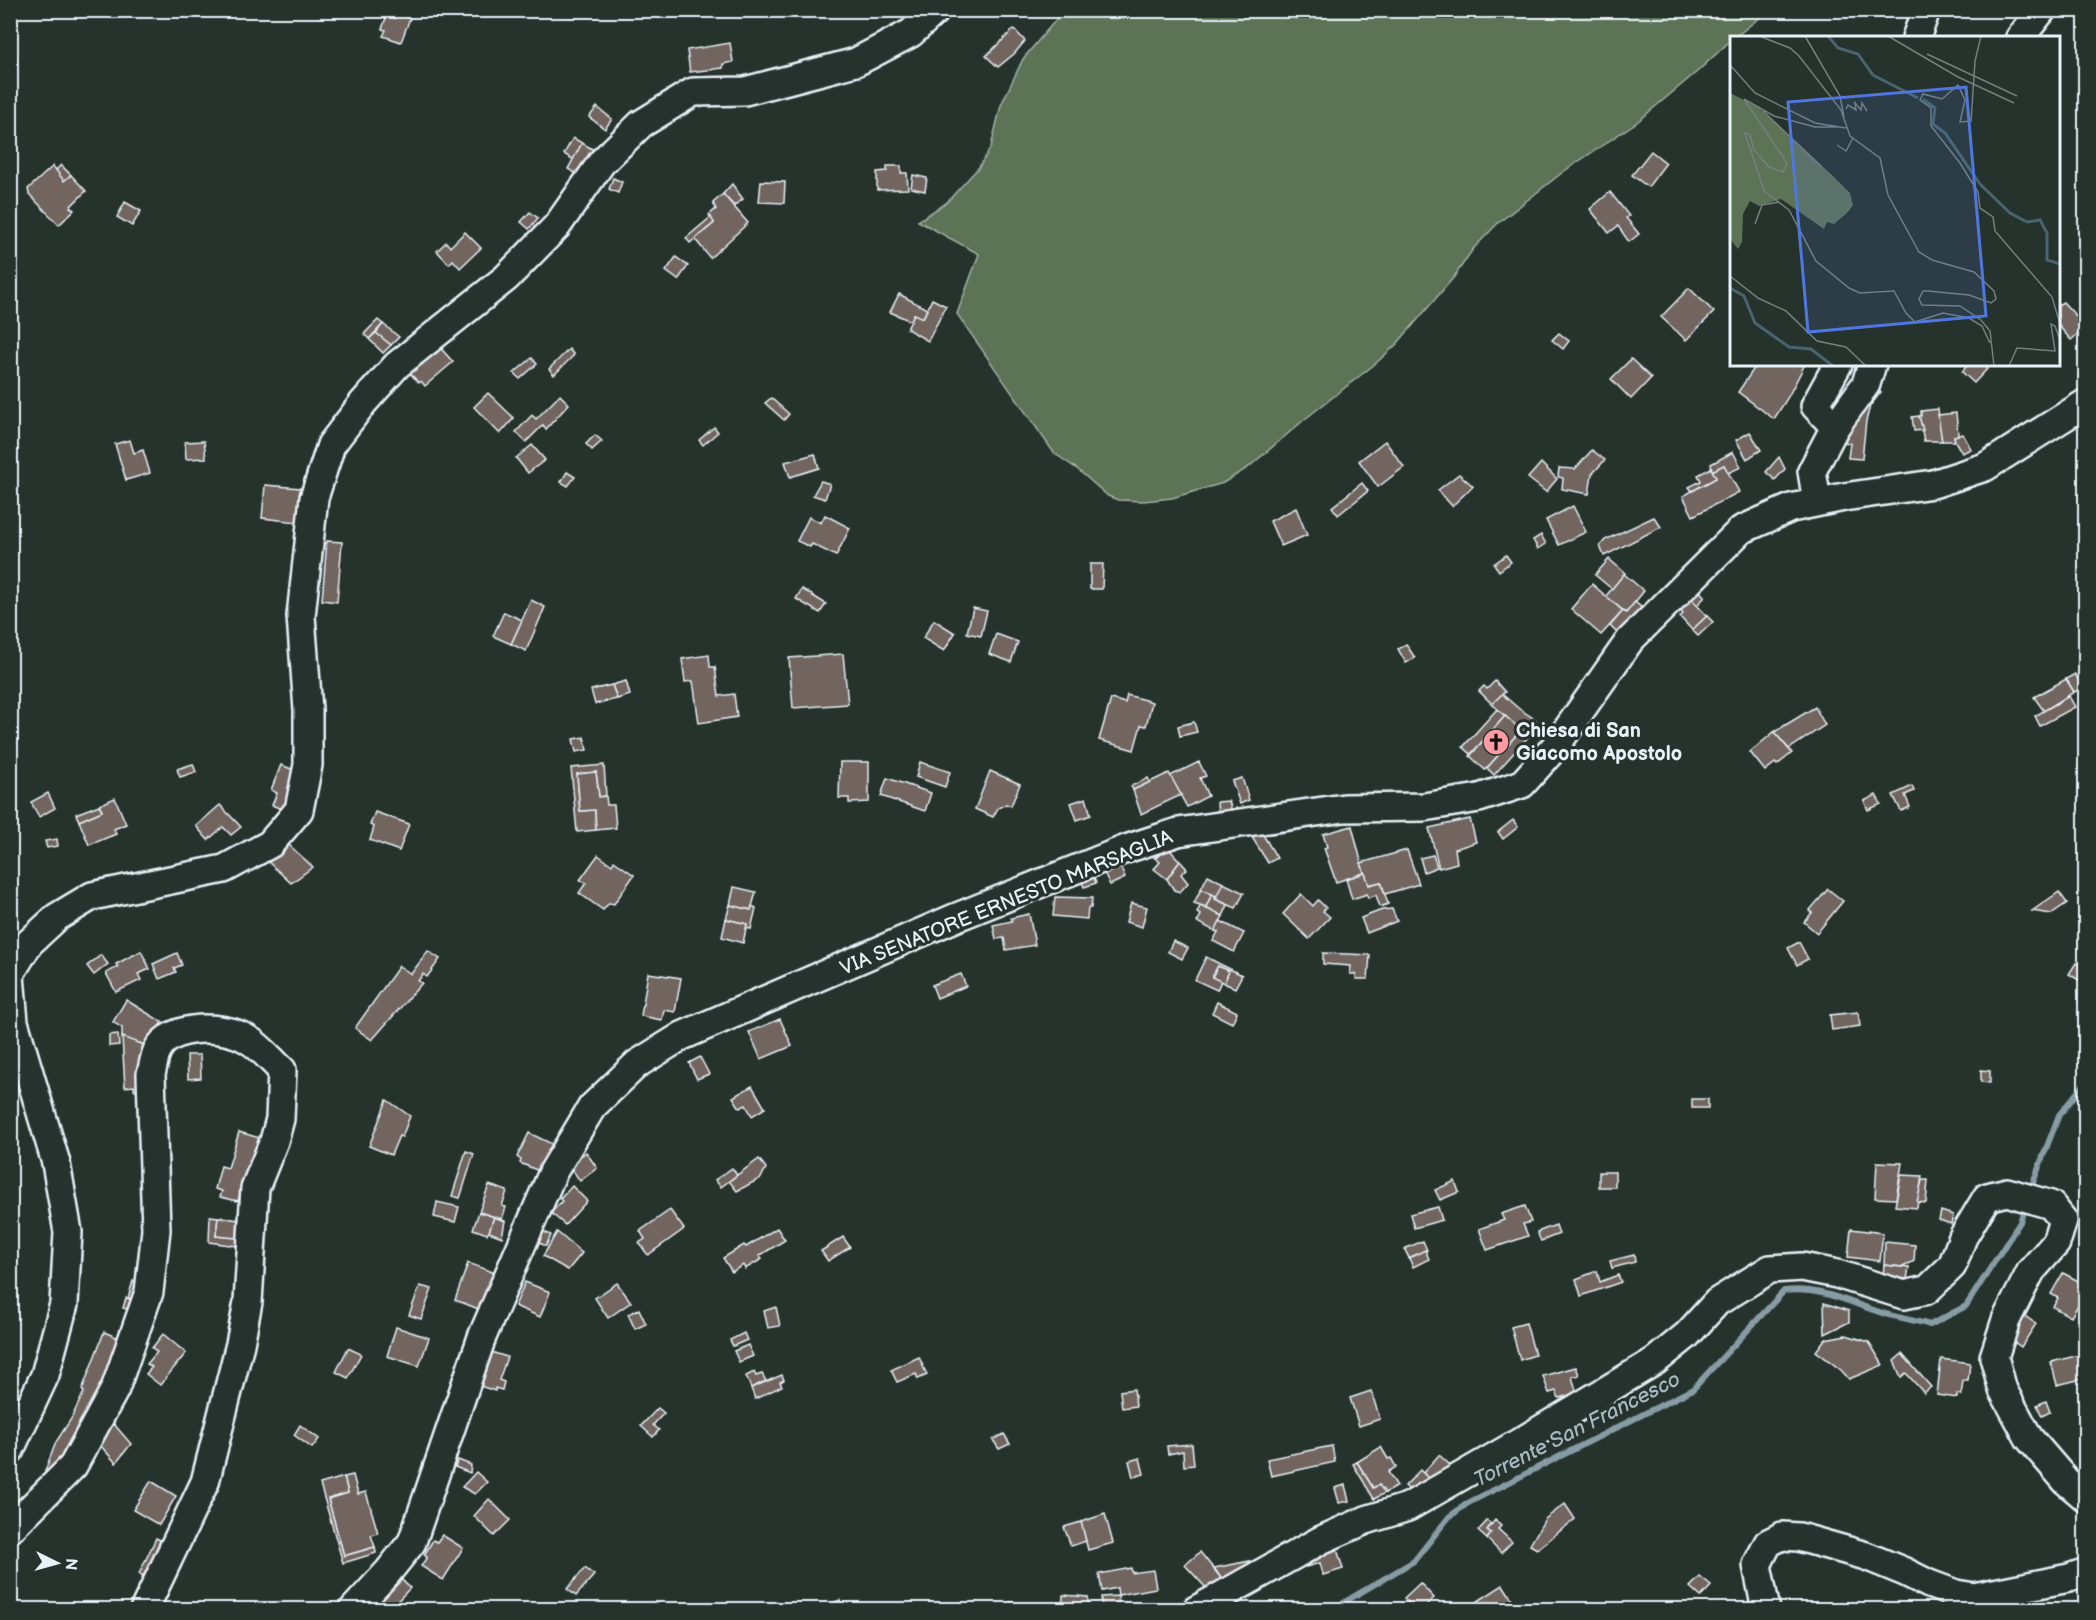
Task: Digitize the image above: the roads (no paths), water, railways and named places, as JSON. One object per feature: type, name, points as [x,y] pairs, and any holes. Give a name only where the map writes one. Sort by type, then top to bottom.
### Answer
[{"type":"street","points":[[10,1450],[45,1375],[64,1304],[68,1232],[56,1163],[14,1022],[10,975],[28,943],[57,916],[92,896],[224,869],[270,844],[299,810],[308,765],[308,710],[301,616],[314,498],[331,445],[363,403],[397,365],[506,278],[557,225],[602,162],[641,124],[693,92],[745,91],[856,62],[911,33],[936,10]]},
{"type":"street","points":[[1917,36],[1926,10]]},
{"type":"street","points":[[2022,36],[2042,10]]},
{"type":"street","points":[[1835,427],[1815,406],[1837,366]]},
{"type":"street","points":[[1817,502],[1812,471],[1835,427],[1866,384],[1871,366]]},
{"type":"street","name":"VIA SENATORE ERNESTO MARSAGLIA","points":[[353,1610],[412,1542],[482,1337],[553,1172],[592,1107],[637,1064],[682,1036],[947,922],[1126,849],[1178,832],[1344,808],[1424,807],[1479,798],[1522,784],[1555,747],[1630,640],[1742,530],[1791,508],[1933,484],[1985,467],[2085,403]]},
{"type":"street","points":[[10,1529],[73,1466],[115,1389],[149,1292],[156,1230],[152,1074],[158,1050],[169,1037],[195,1029],[217,1030],[245,1037],[282,1070],[280,1119],[274,1141],[255,1188],[248,1302],[240,1344],[205,1482],[144,1610]]},
{"type":"street","points":[[1196,1610],[1321,1540],[1366,1520],[1408,1508],[1515,1445],[1655,1361],[1687,1335],[1717,1302],[1770,1269],[1802,1267],[1837,1274],[1904,1295],[1927,1290],[1952,1266],[1964,1237],[1987,1197],[2007,1192],[2051,1204],[2063,1220],[2056,1243],[2031,1271],[2006,1320],[1994,1357],[2003,1390],[2029,1438],[2066,1481],[2085,1498]]},
{"type":"street","points":[[1766,1610],[1757,1565],[1768,1543],[1782,1536],[1799,1537],[1866,1556],[1929,1584],[1956,1594],[1974,1597],[2069,1578],[2085,1572]]},
{"type":"waterway","name":"Torrente San Francesco","points":[[2029,1193],[2059,1115],[2086,1082]]},
{"type":"waterway","name":"Torrente San Francesco","points":[[1331,1610],[1414,1561],[1449,1517],[1468,1503],[1693,1389],[1784,1291],[1811,1291],[1837,1297],[1889,1315],[1930,1325],[1966,1306],[2020,1222],[2025,1205]]},
{"type":"place","name":"Chiesa di San Giacomo Apostolo","points":[[1496,742]]}]
